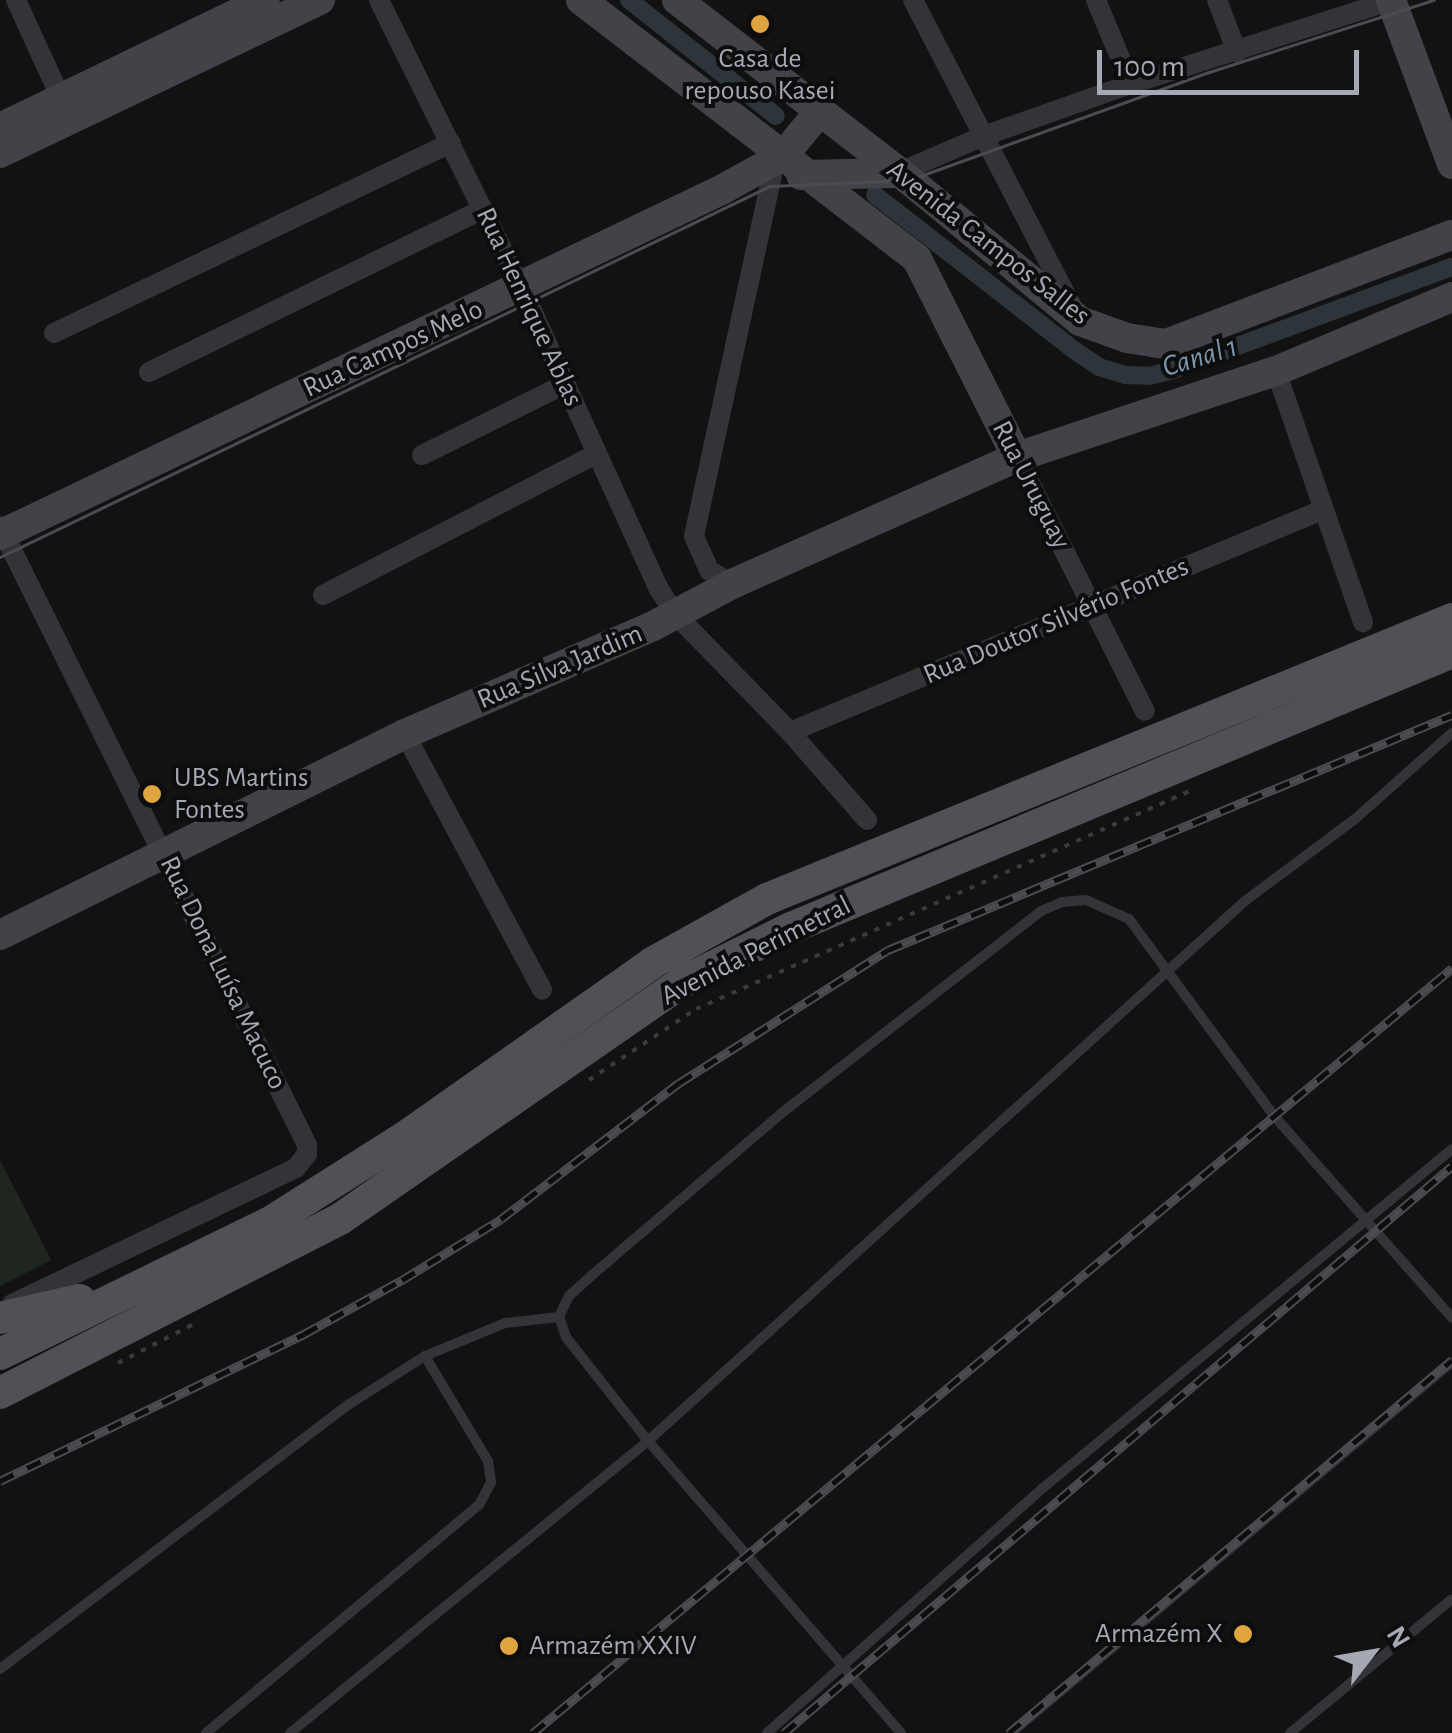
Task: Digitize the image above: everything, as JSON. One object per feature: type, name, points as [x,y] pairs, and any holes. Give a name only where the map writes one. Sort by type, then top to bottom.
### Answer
[{"type":"main road","name":"Avenida Perimetral","points":[[0,1354],[269,1223],[402,1139],[652,962],[767,900],[1452,619]]},
{"type":"main road","name":"Avenida Perimetral","points":[[0,1393],[340,1218],[684,981],[791,928],[1452,652]]},
{"type":"main road","points":[[0,1318],[128,1289]]},
{"type":"street","points":[[16,0],[66,109]]},
{"type":"street","points":[[0,154],[66,109],[265,0]]},
{"type":"street","points":[[0,128],[66,109],[320,0]]},
{"type":"street","name":"Rua Henrique Ablas","points":[[379,0],[522,288],[659,589],[676,615],[790,732],[867,820]]},
{"type":"street","name":"Avenida Campos Salles","points":[[582,0],[778,170],[917,259]]},
{"type":"street","name":"Avenida Campos Salles","points":[[676,0],[898,172],[1080,321],[1127,338],[1166,344],[1452,235]]},
{"type":"street","points":[[912,0],[1080,321]]},
{"type":"street","points":[[1096,0],[1131,84]]},
{"type":"street","points":[[1217,0],[1237,52]]},
{"type":"street","points":[[778,170],[898,172],[982,136],[1131,84],[1392,0],[1452,164]]},
{"type":"street","points":[[732,584],[709,570],[694,536],[778,170],[819,112]]},
{"type":"street","points":[[54,333],[451,144]]},
{"type":"street","name":"Rua Campos Melo","points":[[1,532],[778,170]]},
{"type":"street","points":[[149,372],[483,209]]},
{"type":"street","name":"Rua Uruguay","points":[[917,259],[1145,710]]},
{"type":"street","name":"Rua Silva Jardim","points":[[0,934],[405,734],[676,615],[732,584],[1017,457],[1276,371],[1452,297]]},
{"type":"street","points":[[1276,371],[1364,622]]},
{"type":"street","points":[[422,455],[565,384]]},
{"type":"street","points":[[322,595],[596,454]]},
{"type":"street","name":"Rua Doutor Silvério Fontes","points":[[790,732],[1322,510]]},
{"type":"street","name":"Rua Dona Luísa Macuco","points":[[0,1310],[296,1168],[307,1154],[304,1136],[1,532]]},
{"type":"street","points":[[405,734],[542,990]]},
{"type":"lane","points":[[290,1733],[648,1441],[1245,901],[1355,819],[1438,742],[1452,736]]},
{"type":"lane","points":[[900,1733],[648,1441],[566,1337],[559,1316],[569,1296],[768,1124],[1041,911],[1062,902],[1086,900],[1129,919],[1275,1117],[1452,1318]]},
{"type":"lane","points":[[766,1733],[1043,1488],[1452,1150]]},
{"type":"lane","points":[[0,1670],[348,1406],[425,1356],[505,1324],[559,1316]]},
{"type":"lane","points":[[206,1733],[479,1504],[492,1482],[488,1460],[425,1356]]},
{"type":"lane","points":[[1011,1733],[1452,1362]]},
{"type":"lane","points":[[1290,1733],[1452,1599]]},
{"type":"path","points":[[584,1083],[696,1010],[1200,786]]},
{"type":"path","points":[[107,1368],[194,1324]]},
{"type":"shaded area","points":[[0,1160],[51,1260],[0,1286]]},
{"type":"waterway","name":"Canal 1","points":[[629,0],[776,116]]},
{"type":"waterway","name":"Canal 1","points":[[875,195],[1074,350],[1099,367],[1125,375],[1149,376],[1173,370],[1452,267]]},
{"type":"tram line","points":[[0,557],[770,186],[909,180],[1206,73],[1434,0]]},
{"type":"railway","points":[[0,1481],[304,1334],[402,1280],[501,1219],[679,1083],[888,950],[1452,715]]},
{"type":"railway","points":[[533,1733],[1452,968]]},
{"type":"railway","points":[[784,1733],[1452,1166]]},
{"type":"railway","points":[[1009,1733],[1452,1360]]},
{"type":"place","name":"Casa de repouso Kasei","points":[[760,24]]},
{"type":"place","name":"UBS Martins Fontes","points":[[152,794]]},
{"type":"place","name":"Armazém X","points":[[1243,1634]]},
{"type":"place","name":"Armazém XXIV","points":[[509,1646]]}]
